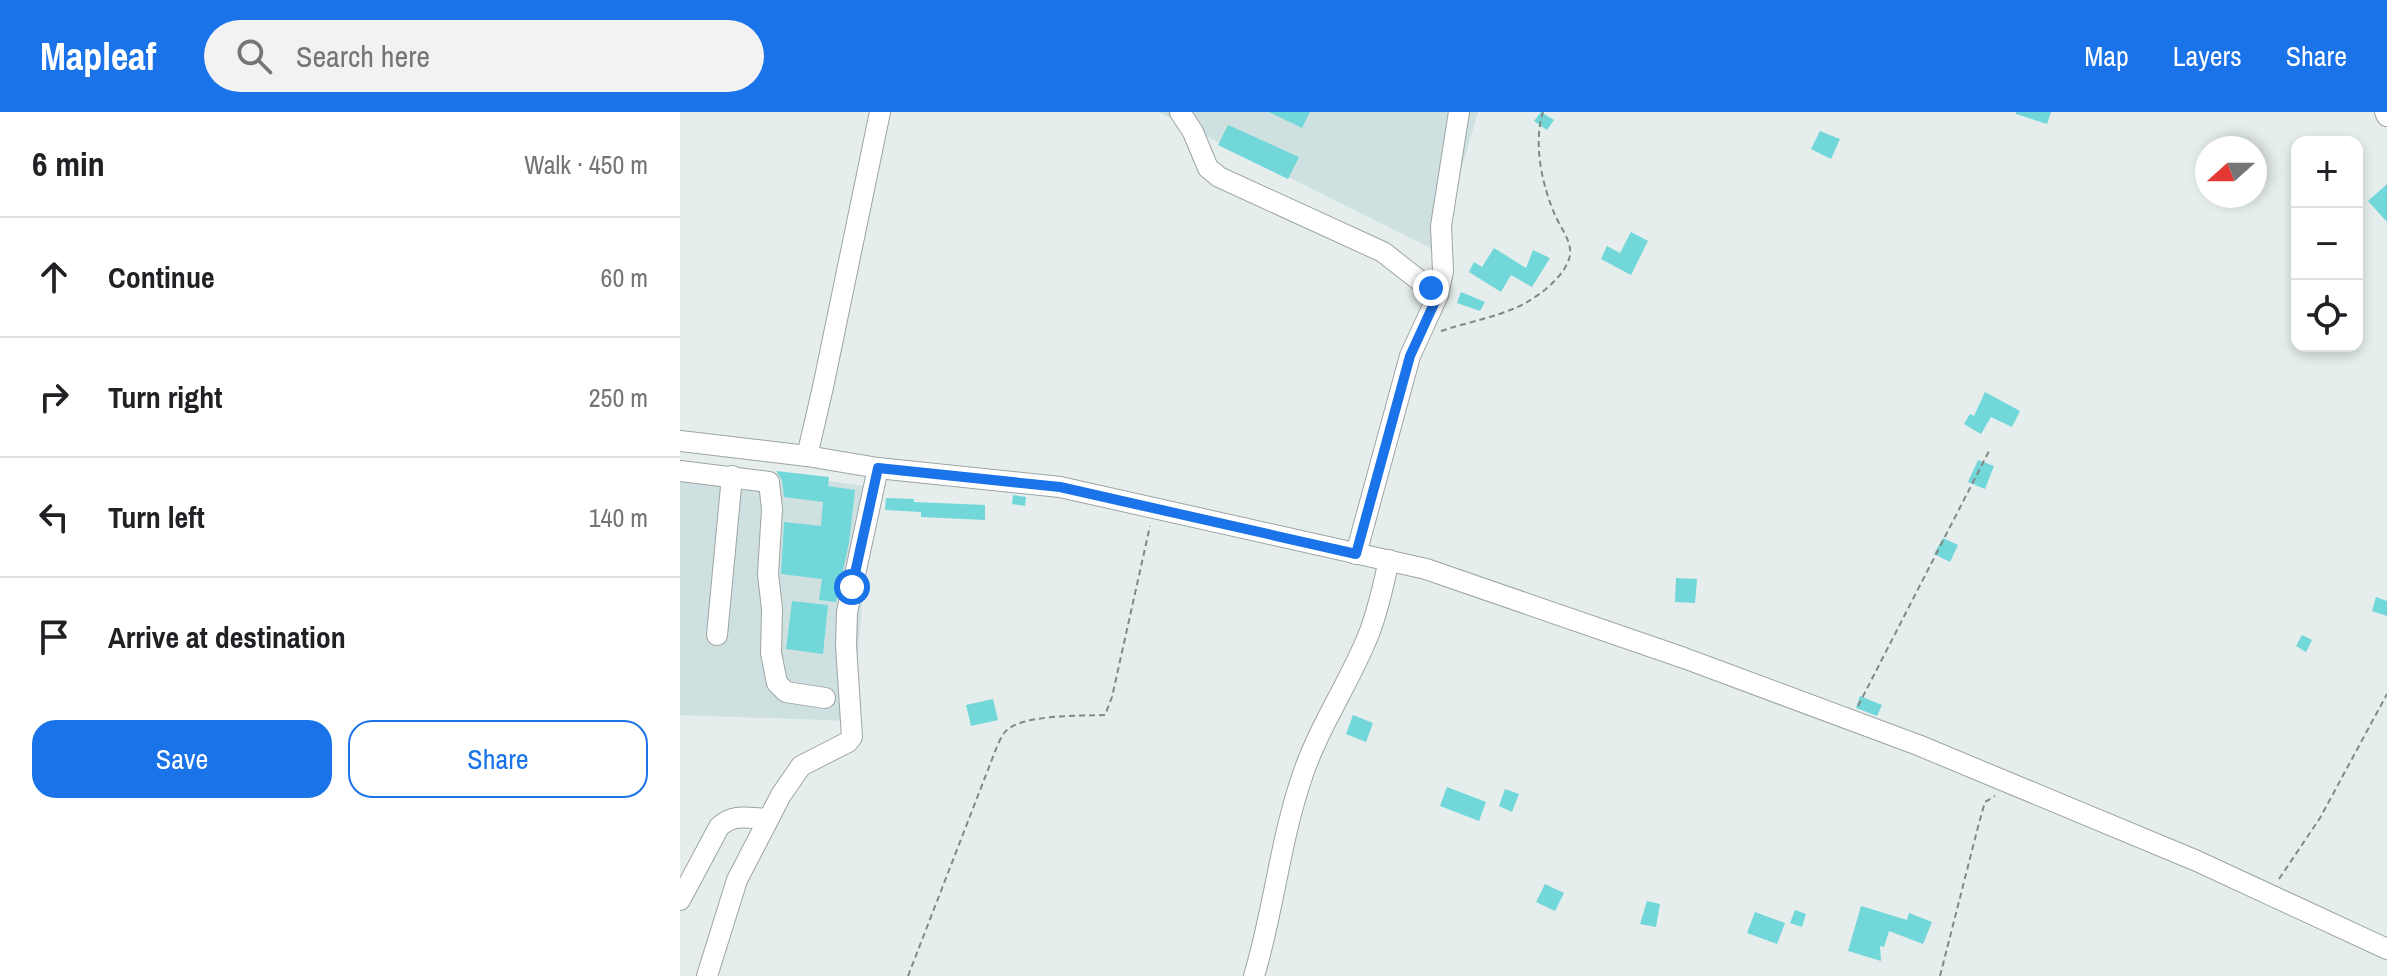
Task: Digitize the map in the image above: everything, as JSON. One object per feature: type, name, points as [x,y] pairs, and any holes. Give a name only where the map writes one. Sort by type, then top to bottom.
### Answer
[{"type":"street","points":[[807,456],[880,112]]},
{"type":"street","points":[[1180,112],[1213,173],[1327,229],[1383,252],[1438,295]]},
{"type":"street","points":[[1356,554],[1405,372],[1438,295],[1443,271],[1441,226],[1459,112]]},
{"type":"street","points":[[680,441],[878,468],[1060,487],[1426,569],[1684,658],[2023,787],[2387,949]]},
{"type":"street","points":[[707,976],[737,880],[781,795],[801,766],[852,737],[847,612],[878,468]]},
{"type":"street","points":[[680,471],[769,482],[772,509],[768,574],[772,609],[771,653],[777,683],[786,692],[825,698]]},
{"type":"street","points":[[717,635],[732,476]]},
{"type":"street","points":[[1254,976],[1265,941],[1291,809],[1304,770],[1367,639],[1389,560]]},
{"type":"street","points":[[680,900],[686,876],[726,820],[733,817],[768,819]]},
{"type":"path","points":[[1417,339],[1523,304],[1545,289],[1564,269],[1570,247],[1550,201],[1538,144],[1538,128],[1543,112]]},
{"type":"path","points":[[1850,721],[1989,451]]},
{"type":"path","points":[[908,976],[1006,730],[1045,718],[1105,715],[1112,697],[1154,509]]},
{"type":"path","points":[[2269,894],[2320,818],[2387,694]]},
{"type":"path","points":[[1940,976],[1985,802],[2023,787]]},
{"type":"shaded area","points":[[1158,112],[1478,112],[1437,251]]},
{"type":"shaded area","points":[[680,461],[872,487],[852,721],[680,715]]},
{"type":"building","points":[[1269,112],[1310,112],[1302,128]]},
{"type":"building","points":[[1541,112],[1554,120],[1547,130],[1534,121]]},
{"type":"building","points":[[2016,112],[2051,112],[2047,124]]},
{"type":"building","points":[[1228,125],[1299,157],[1288,179],[1218,145]]},
{"type":"building","points":[[1820,131],[1840,139],[1831,159],[1811,149]]},
{"type":"building","points":[[2387,184],[2387,222],[2368,201]]},
{"type":"building","points":[[1631,232],[1648,241],[1631,275],[1601,259],[1607,246],[1620,253]]},
{"type":"building","points":[[1494,248],[1526,268],[1533,250],[1550,258],[1532,287],[1511,275],[1501,292],[1469,272],[1474,262],[1482,267]]},
{"type":"building","points":[[1461,292],[1485,302],[1480,311],[1457,303]]},
{"type":"building","points":[[1985,392],[2020,411],[2012,427],[1991,417],[1981,434],[1964,424],[1970,414],[1974,416]]},
{"type":"building","points":[[1978,460],[1994,466],[1985,489],[1968,482]]},
{"type":"building","points":[[776,471],[829,477],[828,486],[855,490],[849,543],[836,602],[819,600],[822,579],[781,574],[784,522],[821,526],[823,502],[784,497],[782,480]]},
{"type":"building","points":[[1013,495],[1026,497],[1025,506],[1012,504]]},
{"type":"building","points":[[886,498],[985,505],[985,520],[921,517],[921,512],[885,510]]},
{"type":"building","points":[[1943,538],[1958,545],[1950,562],[1934,554]]},
{"type":"building","points":[[1676,578],[1697,579],[1695,603],[1675,602]]},
{"type":"building","points":[[2376,597],[2387,601],[2387,616],[2372,611]]},
{"type":"building","points":[[792,601],[828,605],[823,654],[786,649]]},
{"type":"building","points":[[2302,635],[2312,640],[2306,652],[2296,646]]},
{"type":"building","points":[[1860,696],[1882,705],[1877,716],[1856,708]]},
{"type":"building","points":[[993,699],[998,720],[971,726],[966,705]]},
{"type":"building","points":[[1353,715],[1373,723],[1366,742],[1346,734]]},
{"type":"building","points":[[1447,787],[1486,802],[1479,821],[1440,806]]},
{"type":"building","points":[[1505,789],[1519,794],[1512,812],[1499,806]]},
{"type":"building","points":[[1545,884],[1564,893],[1555,911],[1536,902]]},
{"type":"building","points":[[1647,901],[1660,904],[1656,927],[1640,924]]},
{"type":"building","points":[[1861,906],[1907,920],[1909,913],[1932,922],[1923,944],[1889,931],[1884,947],[1880,946],[1881,961],[1848,951]]},
{"type":"building","points":[[1795,910],[1806,914],[1802,927],[1790,923]]},
{"type":"building","points":[[1755,912],[1785,923],[1777,944],[1747,933]]},
{"type":"route","points":[[852,587],[878,468],[1060,487],[1356,554],[1410,356],[1436,305],[1438,295],[1431,288]]}]
